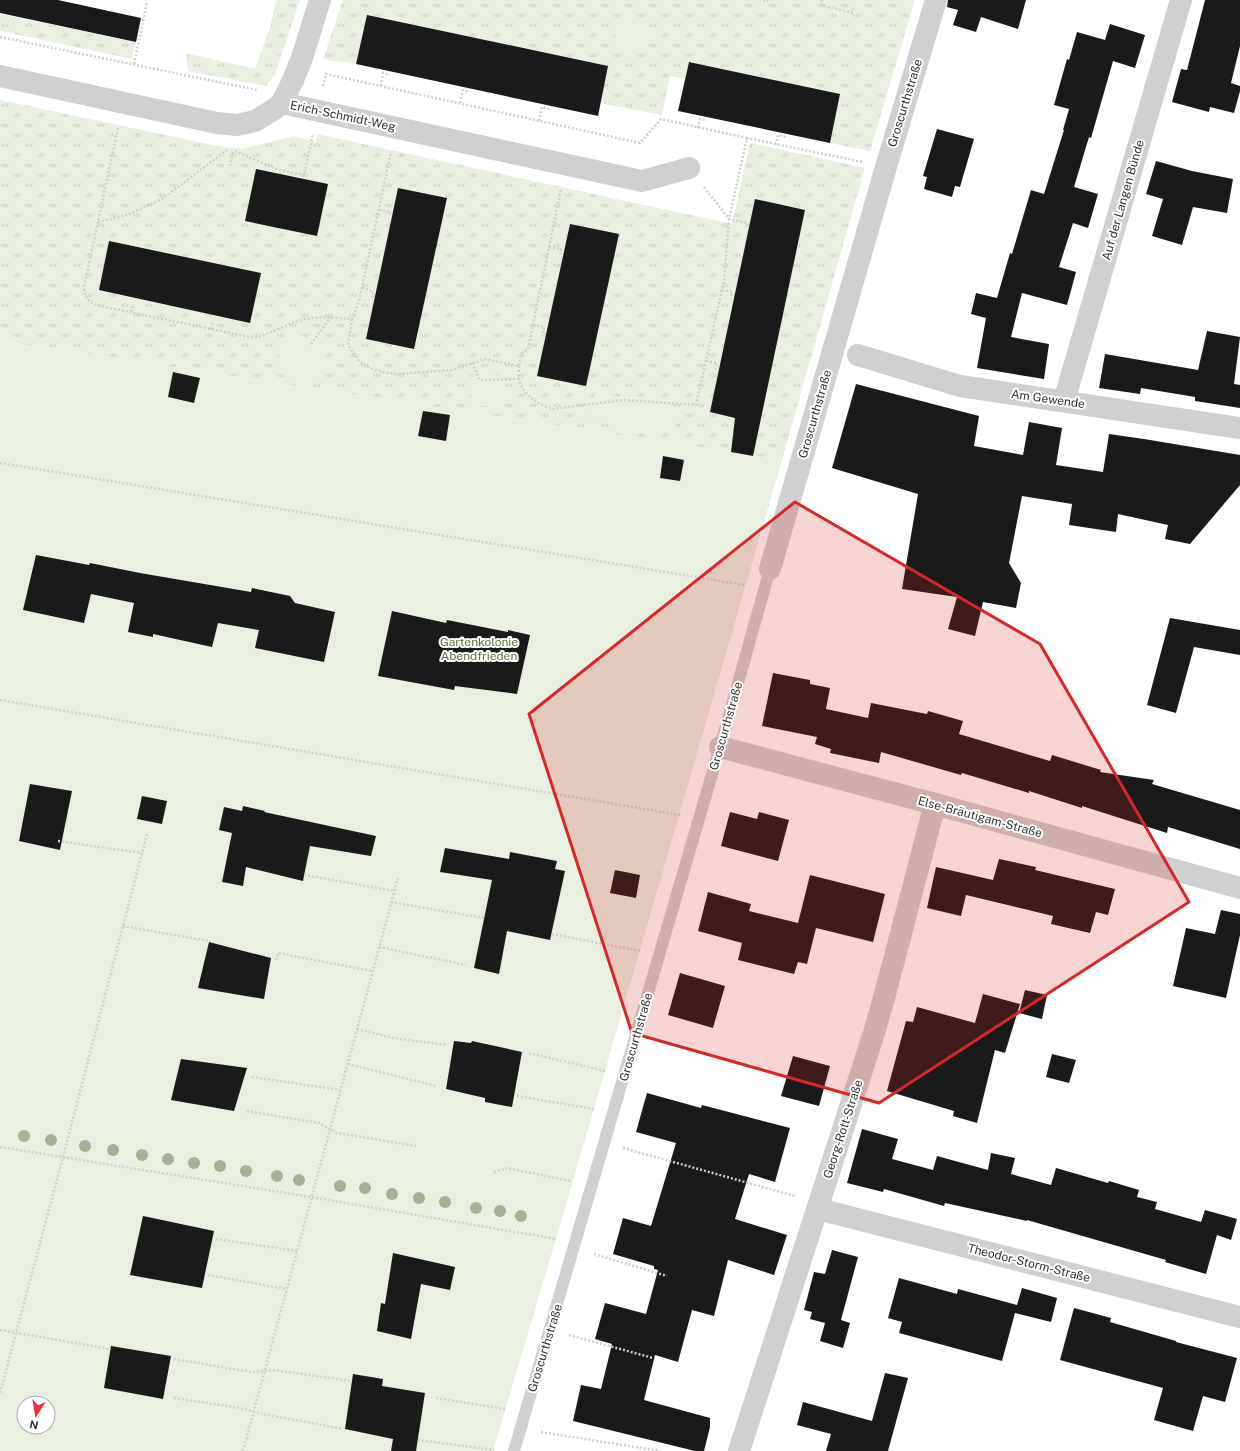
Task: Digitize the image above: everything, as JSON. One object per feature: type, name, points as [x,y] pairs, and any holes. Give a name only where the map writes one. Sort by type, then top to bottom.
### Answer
[{"type":"street","points":[[282,103],[302,58],[320,0]]},
{"type":"street","name":"Groscurthstraße","points":[[767,579],[886,167],[936,0]]},
{"type":"street","name":"Auf der Langen Bünde","points":[[1064,401],[1181,0]]},
{"type":"street","name":"Erich-Schmidt-Weg","points":[[0,76],[217,123],[237,124],[255,121],[282,103],[642,181],[689,168]]},
{"type":"street","name":"Am Gewende","points":[[858,355],[960,386],[1240,428]]},
{"type":"street","name":"Else-Bräutigam-Straße","points":[[720,747],[935,804],[1240,888]]},
{"type":"street","name":"Georg-Rott-Straße","points":[[739,1451],[818,1209],[884,998],[935,804]]},
{"type":"street","name":"Theodor-Storm-Straße","points":[[818,1209],[1240,1317]]},
{"type":"lane","name":"Groscurthstraße","points":[[514,1451],[625,1075],[767,579]]},
{"type":"path","points":[[763,0],[768,1]]},
{"type":"path","points":[[822,0],[821,5],[852,13],[853,9]]},
{"type":"path","points":[[134,64],[147,2]]},
{"type":"path","points":[[0,37],[266,91],[282,103]]},
{"type":"path","points":[[381,86],[383,73],[390,75]]},
{"type":"path","points":[[460,103],[463,90],[469,92]]},
{"type":"path","points":[[124,103],[84,287],[84,294],[88,300],[96,305],[254,338],[267,335],[306,319],[331,317],[352,320]]},
{"type":"path","points":[[539,121],[542,107],[549,109]]},
{"type":"path","points":[[698,128],[700,119],[707,120]]},
{"type":"path","points":[[396,128],[362,288],[352,320],[348,345],[360,362],[372,369],[386,373],[400,374],[452,370],[485,359],[519,366]]},
{"type":"path","points":[[776,145],[778,135],[787,137]]},
{"type":"path","points":[[566,165],[528,349],[522,353],[519,366],[519,379],[524,391],[533,400],[543,406],[554,409],[624,400],[696,405],[722,290],[730,219],[747,138],[886,167]]},
{"type":"path","points":[[98,222],[127,215],[162,199],[233,145],[230,166]]},
{"type":"path","points":[[689,168],[730,219],[747,223],[746,228]]},
{"type":"path","points":[[379,210],[390,212],[389,217]]},
{"type":"path","points":[[549,247],[561,249],[560,254]]},
{"type":"path","points":[[362,288],[373,291],[372,297]]},
{"type":"path","points":[[722,290],[732,292],[730,298]]},
{"type":"path","points":[[131,312],[133,304]]},
{"type":"path","points":[[311,344],[331,317]]},
{"type":"path","points":[[211,329],[213,322]]},
{"type":"path","points":[[533,325],[544,327],[543,333]]},
{"type":"path","points":[[706,361],[716,363],[715,369]]},
{"type":"path","points":[[472,363],[480,380],[519,379]]},
{"type":"path","points":[[0,463],[767,579]]},
{"type":"path","points":[[0,700],[699,818]]},
{"type":"path","points":[[0,1393],[147,834]]},
{"type":"path","points":[[58,841],[142,853]]},
{"type":"path","points":[[304,875],[394,891]]},
{"type":"path","points":[[243,1451],[398,878]]},
{"type":"path","points":[[391,902],[484,918]]},
{"type":"path","points":[[123,926],[209,941]]},
{"type":"path","points":[[552,934],[640,951],[654,951],[660,953]]},
{"type":"path","points":[[379,947],[466,965]]},
{"type":"path","points":[[276,960],[278,953],[372,971]]},
{"type":"path","points":[[357,1029],[393,1038],[446,1045]]},
{"type":"path","points":[[529,1053],[625,1075]]},
{"type":"path","points":[[347,1064],[436,1086]]},
{"type":"path","points":[[252,1077],[340,1090]]},
{"type":"path","points":[[517,1096],[614,1112]]},
{"type":"path","points":[[247,1111],[319,1124],[337,1133],[416,1146]]},
{"type":"path","points":[[605,1143],[810,1200],[818,1209]]},
{"type":"path","points":[[0,1147],[312,1197],[576,1242]]},
{"type":"path","points":[[494,1172],[507,1168],[593,1185]]},
{"type":"path","points":[[216,1239],[297,1251]]},
{"type":"path","points":[[593,1254],[667,1276]]},
{"type":"path","points":[[208,1274],[286,1289]]},
{"type":"path","points":[[0,1330],[110,1349]]},
{"type":"path","points":[[569,1335],[653,1358]]},
{"type":"path","points":[[174,1360],[251,1372],[273,1370],[352,1381]]},
{"type":"path","points":[[174,1398],[240,1408],[344,1429]]},
{"type":"path","points":[[436,1398],[526,1412]]},
{"type":"path","points":[[521,1428],[660,1451]]},
{"type":"path","points":[[418,1440],[495,1450]]},
{"type":"highlighted area","points":[[795,502],[1040,644],[1189,902],[879,1103],[632,1033],[529,714]]},
{"type":"green space","points":[[276,0],[300,0],[275,74],[266,86],[188,71],[186,53],[255,69],[270,27]]},
{"type":"green space","points":[[343,0],[915,0],[870,151],[830,143],[840,94],[689,62],[685,79],[670,76],[662,115],[600,103],[608,66],[367,15],[356,64],[323,59]]},
{"type":"green space","points":[[0,14],[136,42],[132,59],[0,31]]},
{"type":"green space","points":[[620,14],[651,20],[645,51],[614,45]]},
{"type":"green space","points":[[0,100],[222,147],[242,149],[294,136],[316,142],[317,134],[732,224],[750,143],[865,168],[782,460],[0,341]]},
{"type":"green space","points":[[298,335],[321,340],[325,350],[320,371],[302,380],[275,373],[282,342]]},
{"type":"green space","name":"Gartenkolonie Abendfrieden","points":[[0,341],[782,460],[564,1212],[493,1451],[0,1451]]},
{"type":"green space","points":[[473,373],[504,376],[502,407],[470,405]]},
{"type":"green space","points":[[595,392],[679,409],[674,434],[651,429],[650,433],[618,426],[618,422],[590,416]]},
{"type":"building","points":[[0,0],[58,0],[141,18],[136,42],[0,13]]},
{"type":"building","points":[[948,0],[1026,0],[1018,29],[981,17],[976,32],[953,25],[958,10],[947,7]]},
{"type":"building","points":[[1205,0],[1240,0],[1240,46],[1231,83],[1240,86],[1240,91],[1234,113],[1210,107],[1209,112],[1172,102],[1181,69],[1187,70]]},
{"type":"building","points":[[367,15],[608,66],[598,116],[356,64]]},
{"type":"building","points":[[1110,24],[1145,35],[1135,68],[1113,61],[1091,138],[1089,137],[1074,187],[1098,194],[1088,228],[1073,223],[1059,267],[1076,272],[1067,305],[1022,293],[1011,337],[1049,344],[1044,379],[977,368],[986,318],[971,314],[976,293],[997,298],[1031,190],[1044,194],[1069,109],[1054,105],[1067,59],[1069,60],[1077,32],[1105,40]]},
{"type":"building","points":[[689,62],[840,94],[830,143],[678,111]]},
{"type":"building","points":[[937,129],[974,139],[960,187],[955,186],[952,197],[924,189],[927,177],[923,176]]},
{"type":"building","points":[[1156,161],[1192,171],[1233,179],[1227,213],[1193,207],[1182,245],[1152,236],[1163,199],[1146,194]]},
{"type":"building","points":[[256,169],[328,184],[317,236],[245,221]]},
{"type":"building","points":[[398,188],[447,198],[414,349],[366,339]]},
{"type":"building","points":[[755,199],[805,210],[753,456],[731,452],[735,418],[710,412]]},
{"type":"building","points":[[570,224],[619,234],[586,386],[537,376]]},
{"type":"building","points":[[109,241],[261,273],[250,323],[99,290]]},
{"type":"building","points":[[1207,331],[1240,337],[1234,384],[1240,385],[1240,408],[1195,401],[1195,397],[1141,388],[1140,394],[1099,388],[1105,354],[1198,370]]},
{"type":"building","points":[[173,372],[200,378],[194,403],[168,397]]},
{"type":"building","points":[[856,384],[979,416],[974,446],[1023,455],[1029,422],[1062,428],[1056,465],[1103,472],[1109,434],[1240,455],[1240,485],[1190,544],[1165,539],[1168,525],[1118,514],[1116,532],[1069,525],[1072,504],[1022,496],[1009,563],[1021,583],[1016,608],[983,602],[975,636],[948,629],[957,597],[902,589],[918,494],[832,468]]},
{"type":"building","points":[[423,411],[450,415],[446,441],[418,436]]},
{"type":"building","points":[[663,456],[684,460],[680,481],[660,478]]},
{"type":"building","points":[[36,555],[89,565],[90,563],[251,592],[252,588],[290,596],[295,603],[335,612],[324,662],[255,648],[259,630],[218,623],[212,647],[153,634],[153,637],[128,632],[134,603],[91,594],[84,623],[23,610]]},
{"type":"building","points":[[392,611],[446,623],[447,620],[530,635],[517,694],[455,686],[454,690],[378,676]]},
{"type":"building","points":[[1170,618],[1240,630],[1240,655],[1194,647],[1176,713],[1147,705]]},
{"type":"building","points":[[773,673],[810,680],[810,684],[830,688],[826,709],[868,718],[871,703],[927,714],[928,711],[963,721],[959,734],[1050,761],[1052,755],[1101,770],[1100,772],[1154,780],[1152,784],[1240,810],[1240,849],[1168,827],[1167,833],[1082,806],[1082,808],[1029,791],[1029,793],[962,773],[961,775],[881,752],[879,763],[830,753],[831,749],[815,744],[817,737],[762,726]]},
{"type":"building","points":[[30,784],[72,791],[60,850],[19,841]]},
{"type":"building","points":[[142,796],[167,801],[162,824],[137,819]]},
{"type":"building","points":[[243,806],[265,811],[264,812],[376,836],[371,856],[310,846],[303,881],[246,867],[243,886],[222,882],[232,833],[219,830],[224,807],[242,811]]},
{"type":"building","points":[[730,812],[757,819],[759,812],[789,820],[778,861],[721,846]]},
{"type":"building","points":[[445,848],[509,859],[510,852],[557,861],[555,869],[565,871],[550,940],[507,931],[499,974],[474,968],[492,880],[440,872]]},
{"type":"building","points":[[999,859],[1036,867],[1035,870],[1115,889],[1108,915],[1096,912],[1090,933],[1051,924],[1053,916],[966,895],[961,916],[927,908],[936,867],[993,880]]},
{"type":"building","points":[[615,870],[640,875],[636,898],[610,893]]},
{"type":"building","points":[[810,875],[885,894],[873,942],[816,928],[807,964],[798,962],[794,974],[738,960],[742,943],[698,931],[708,892],[751,904],[749,911],[798,923]]},
{"type":"building","points":[[1221,910],[1240,914],[1240,935],[1226,998],[1173,986],[1186,928],[1215,934]]},
{"type":"building","points":[[209,942],[271,958],[264,999],[198,988]]},
{"type":"building","points":[[680,973],[725,986],[713,1028],[668,1015]]},
{"type":"building","points":[[1025,990],[1047,995],[1042,1019],[1019,1013]]},
{"type":"building","points":[[983,994],[1020,1004],[1005,1053],[995,1050],[977,1123],[953,1116],[954,1111],[887,1091],[906,1021],[913,1022],[917,1007],[975,1023]]},
{"type":"building","points":[[454,1041],[471,1043],[472,1041],[522,1052],[512,1107],[485,1102],[485,1098],[446,1089]]},
{"type":"building","points":[[1052,1054],[1076,1060],[1069,1083],[1046,1077]]},
{"type":"building","points":[[793,1056],[830,1066],[819,1106],[781,1096]]},
{"type":"building","points":[[181,1059],[247,1068],[234,1111],[171,1100]]},
{"type":"building","points":[[647,1093],[701,1108],[702,1105],[790,1128],[775,1182],[749,1174],[735,1219],[787,1235],[774,1275],[728,1260],[714,1316],[692,1310],[678,1362],[655,1355],[644,1400],[710,1418],[710,1427],[704,1451],[695,1451],[573,1421],[581,1385],[601,1389],[612,1344],[595,1339],[605,1303],[646,1314],[658,1270],[654,1269],[654,1266],[613,1254],[623,1218],[651,1226],[676,1143],[636,1132]]},
{"type":"building","points":[[862,1129],[898,1139],[892,1159],[933,1170],[937,1156],[988,1170],[991,1153],[1015,1158],[1011,1174],[1051,1185],[1056,1168],[1139,1190],[1137,1197],[1157,1202],[1155,1209],[1201,1222],[1205,1210],[1237,1219],[1231,1240],[1217,1235],[1206,1274],[1165,1262],[1166,1260],[1027,1220],[945,1203],[944,1206],[884,1189],[883,1192],[847,1183]]},
{"type":"building","points":[[143,1216],[214,1231],[202,1288],[130,1275]]},
{"type":"building","points":[[832,1250],[858,1257],[841,1320],[850,1323],[843,1348],[820,1341],[825,1323],[810,1319],[812,1312],[804,1310],[814,1272],[825,1274]]},
{"type":"building","points":[[393,1253],[455,1267],[450,1290],[421,1284],[411,1339],[377,1331],[381,1303],[385,1304]]},
{"type":"building","points":[[899,1278],[957,1294],[958,1289],[1017,1305],[1022,1288],[1057,1298],[1051,1322],[1015,1313],[1002,1361],[899,1333],[902,1322],[888,1318]]},
{"type":"building","points":[[1074,1308],[1111,1318],[1110,1322],[1176,1342],[1237,1358],[1225,1402],[1203,1396],[1193,1431],[1154,1420],[1163,1388],[1060,1360]]},
{"type":"building","points":[[111,1346],[171,1356],[163,1399],[104,1388]]},
{"type":"building","points":[[885,1373],[908,1378],[888,1451],[826,1451],[831,1434],[797,1425],[803,1402],[872,1421]]},
{"type":"building","points":[[353,1374],[383,1379],[382,1386],[425,1393],[416,1451],[391,1451],[393,1439],[345,1429]]}]
